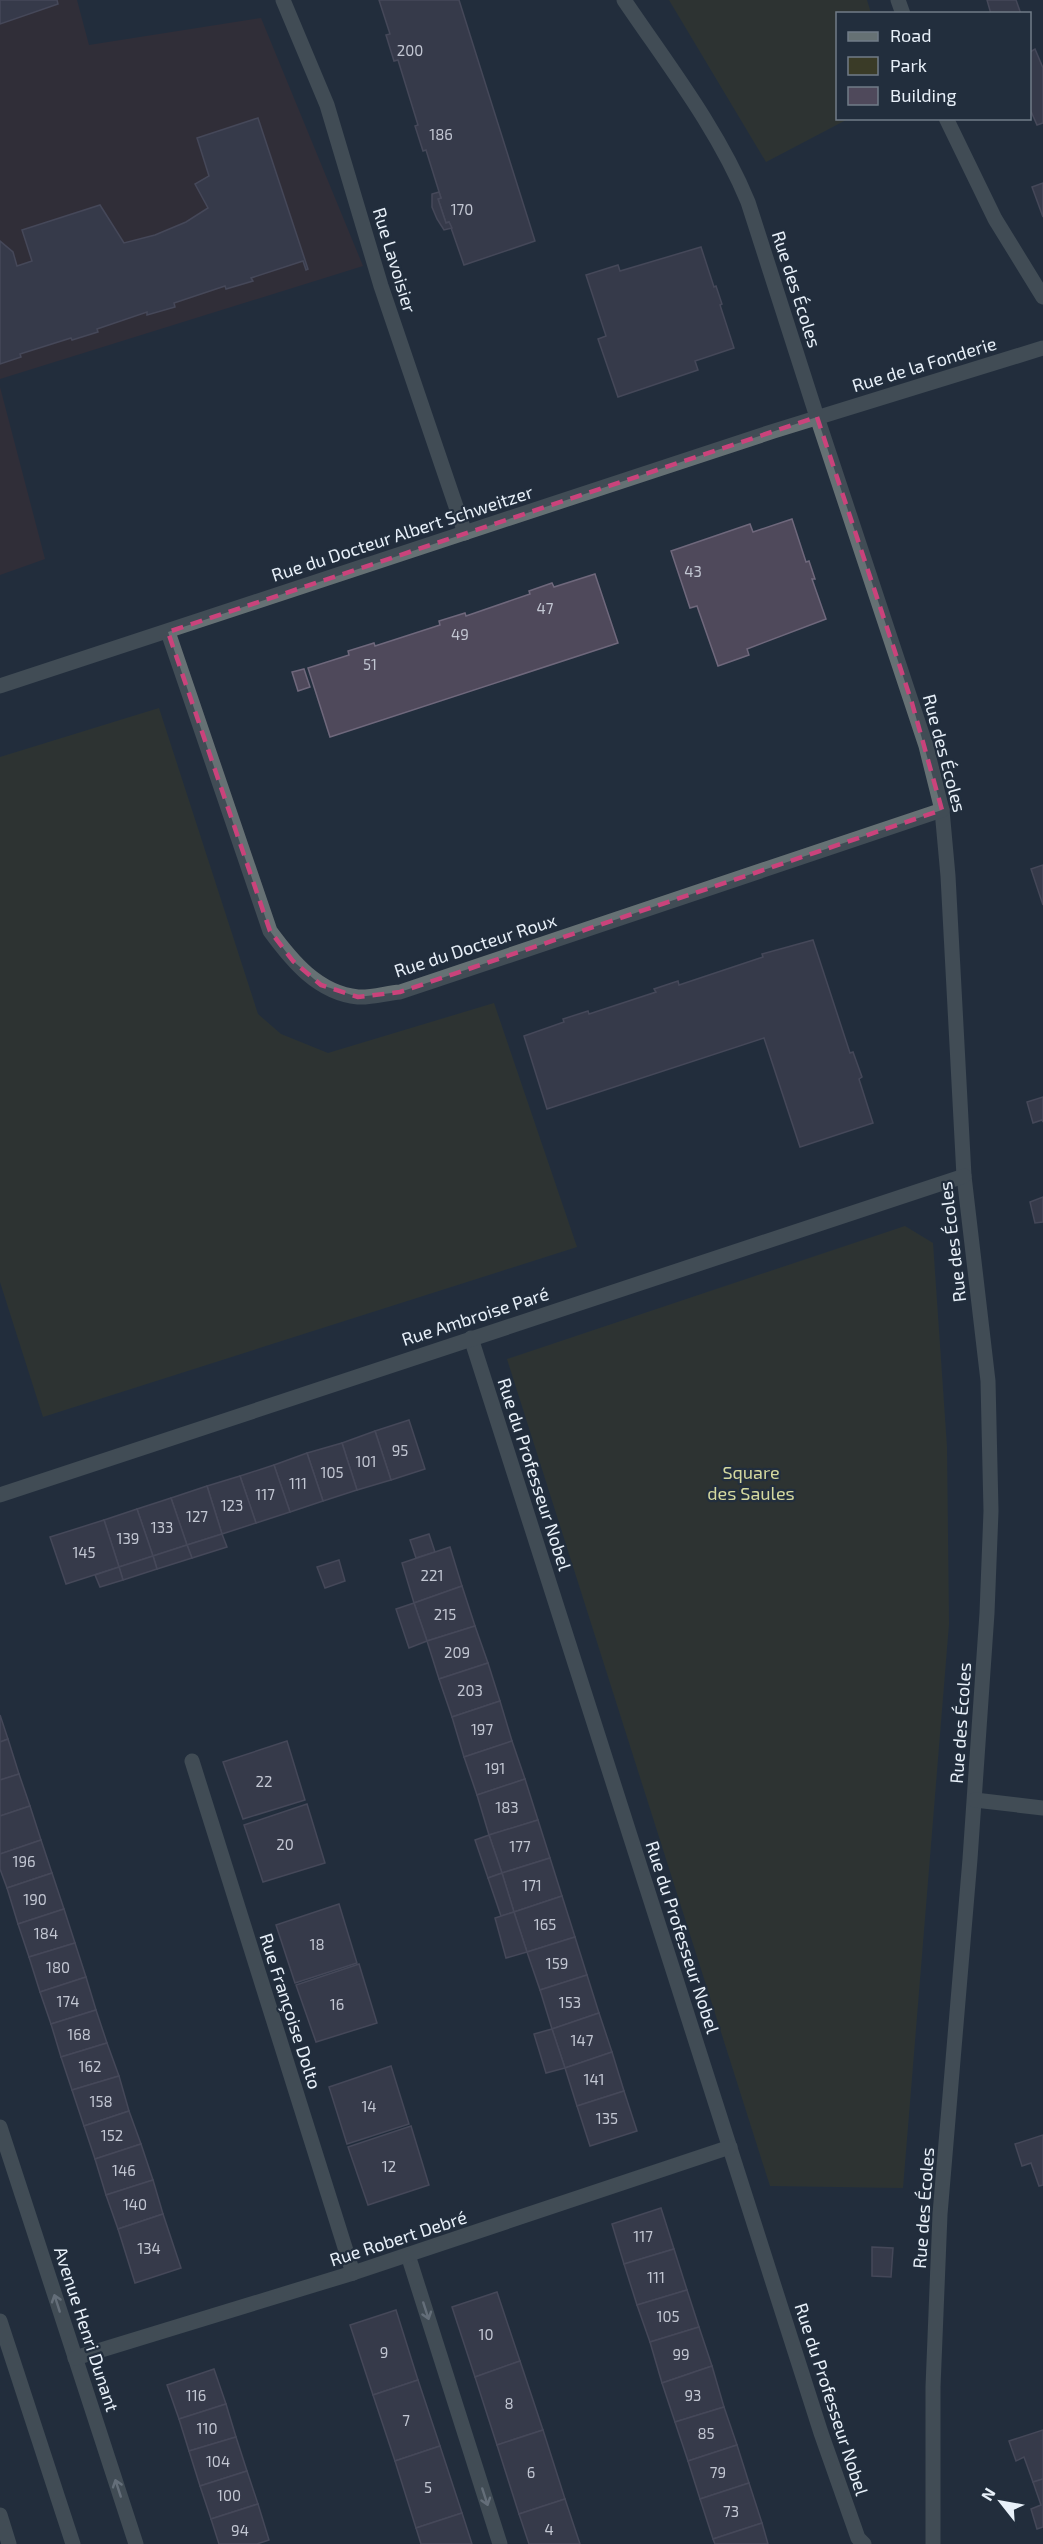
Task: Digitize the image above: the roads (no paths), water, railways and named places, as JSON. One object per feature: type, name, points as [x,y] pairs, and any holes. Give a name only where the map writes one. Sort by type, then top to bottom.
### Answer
[{"type":"street","name":"Rue Lavoisier","points":[[283,0],[327,105],[381,286],[465,533]]},
{"type":"street","name":"Rue des Écoles","points":[[624,0],[718,138],[748,201],[923,735],[942,810],[948,876],[964,1176],[988,1381],[991,1499],[987,1613],[975,1800],[940,2214],[933,2387],[933,2544]]},
{"type":"street","points":[[947,120],[995,219],[1043,297]]},
{"type":"street","name":"Rue de la Fonderie","points":[[817,417],[1043,348]]},
{"type":"street","name":"Rue du Docteur Albert Schweitzer","points":[[0,686],[817,417]]},
{"type":"street","name":"Rue du Docteur Roux","points":[[168,632],[270,931],[293,961],[321,985],[358,997],[400,992],[942,810]]},
{"type":"street","name":"Rue Ambroise Paré","points":[[0,1495],[964,1176]]},
{"type":"street","name":"Rue du Professeur Nobel","points":[[471,1338],[821,2433],[858,2538],[864,2544]]},
{"type":"street","name":"Rue Françoise Dolto","points":[[192,1761],[353,2273]]},
{"type":"street","points":[[975,1800],[1043,1808]]},
{"type":"street","name":"Avenue Henri Dunant","points":[[0,2127],[136,2544]]},
{"type":"street","name":"Rue Robert Debré","points":[[75,2358],[353,2273],[730,2147]]},
{"type":"street","points":[[408,2255],[500,2544]]},
{"type":"street","points":[[0,2321],[73,2544]]},
{"type":"street","points":[[0,2515],[9,2544]]},
{"type":"park label","name":"Square des Saules","points":[[751,1482]]}]
